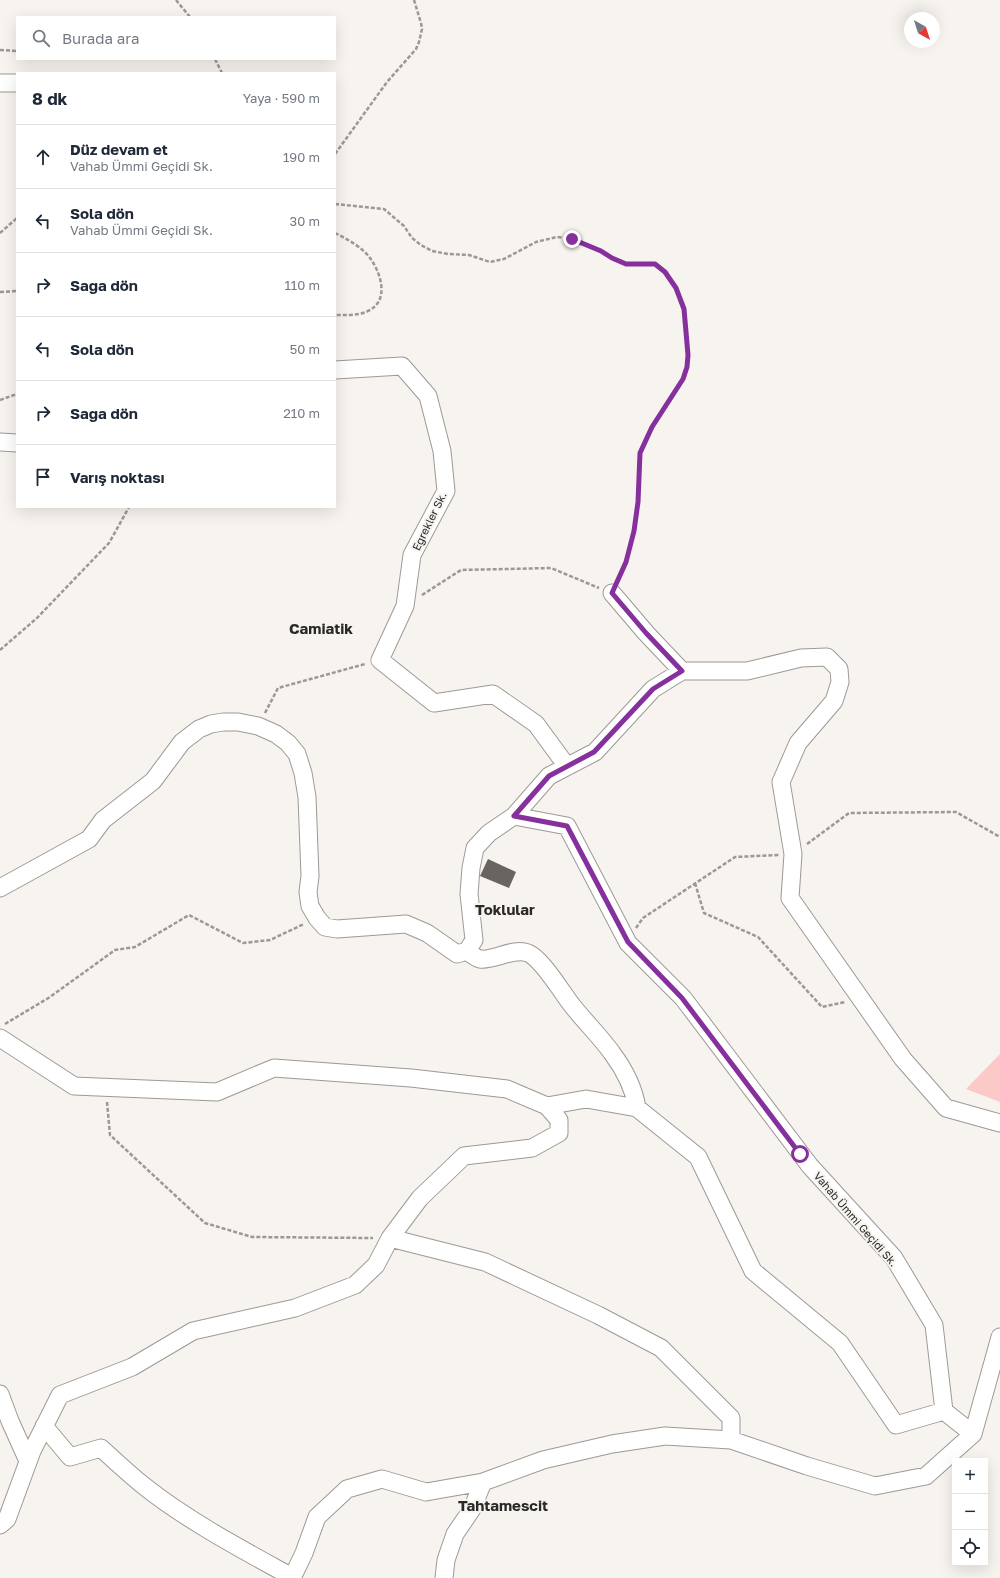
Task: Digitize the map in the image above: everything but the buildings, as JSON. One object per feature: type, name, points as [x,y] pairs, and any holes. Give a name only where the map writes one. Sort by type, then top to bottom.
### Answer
[{"type":"street","points":[[0,83],[16,83]]},
{"type":"street","name":"Eğrekler Sk.","points":[[336,370],[402,366],[428,396],[442,451],[446,491],[412,555],[405,606],[380,660]]},
{"type":"street","points":[[0,442],[16,443]]},
{"type":"street","points":[[612,593],[646,633],[682,671]]},
{"type":"street","points":[[0,888],[88,839],[103,820],[153,781],[182,742],[199,729],[210,724],[223,722],[258,726],[276,734],[288,743],[297,754],[303,773],[307,797],[308,818],[310,876],[308,892],[310,906],[317,918],[325,927],[337,929],[406,924],[427,933],[457,954],[467,951],[474,940],[469,894],[471,868],[475,848],[489,833],[514,816],[549,776],[594,752],[653,689],[682,671],[747,671],[802,658],[827,657],[840,669],[840,682],[834,701],[798,743],[782,782],[793,854],[790,898],[903,1059],[946,1108],[1000,1123]]},
{"type":"street","points":[[380,660],[434,703],[493,694],[536,724],[566,766]]},
{"type":"street","name":"Vahab Ümmi Geçidi Sk.","points":[[514,816],[567,826],[628,942],[682,998],[810,1166],[894,1258],[934,1325],[944,1411]]},
{"type":"street","points":[[467,951],[479,959],[515,953],[527,953],[538,960],[572,1005],[613,1053],[628,1079],[636,1098],[637,1108]]},
{"type":"street","points":[[0,1038],[74,1086],[217,1092],[274,1068],[411,1078],[507,1089],[547,1106],[559,1120],[559,1134],[532,1148],[464,1156],[420,1198],[390,1238],[376,1265],[355,1285],[294,1308],[193,1331],[132,1367],[60,1396],[28,1461],[7,1519],[0,1525]]},
{"type":"street","points":[[547,1106],[586,1099],[637,1108],[698,1157],[753,1271],[840,1343],[896,1425],[944,1411],[973,1434]]},
{"type":"street","points":[[390,1238],[485,1262],[598,1315],[661,1348],[731,1418],[731,1440]]},
{"type":"street","points":[[44,1426],[70,1457],[101,1448],[145,1487],[187,1516],[292,1578],[304,1553],[317,1517],[347,1489],[382,1479],[426,1492],[483,1482],[543,1460],[612,1444],[665,1436],[731,1440],[808,1466],[875,1486],[926,1476],[973,1434],[1000,1337]]},
{"type":"street","points":[[0,1394],[28,1461]]},
{"type":"street","points":[[444,1578],[446,1560],[455,1534],[472,1509],[483,1482]]},
{"type":"path","points":[[176,0],[189,16]]},
{"type":"path","points":[[336,153],[388,82],[416,49],[422,29],[414,0]]},
{"type":"path","points":[[0,50],[16,51]]},
{"type":"path","points":[[216,60],[222,72]]},
{"type":"path","points":[[336,204],[384,209],[404,226],[412,238],[432,251],[448,254],[469,255],[490,262],[504,259],[536,242],[557,237],[572,239],[601,251],[626,264],[655,264],[665,272],[676,288],[684,309],[688,355],[687,367],[683,379],[652,427],[640,453],[638,502],[634,531],[626,562],[612,593],[551,568],[461,570],[405,606]]},
{"type":"path","points":[[0,233],[16,219]]},
{"type":"path","points":[[0,228],[4,230]]},
{"type":"path","points":[[336,233],[346,238],[369,257],[378,270],[382,295],[378,304],[368,311],[352,315],[336,315]]},
{"type":"path","points":[[0,292],[16,291]]},
{"type":"path","points":[[0,400],[16,394]]},
{"type":"path","points":[[0,650],[37,618],[109,543],[128,508]]},
{"type":"path","points":[[258,726],[278,688],[380,660]]},
{"type":"path","points":[[628,942],[643,918],[735,857],[793,854],[849,813],[956,812],[1000,837]]},
{"type":"path","points":[[695,883],[704,913],[758,937],[822,1007],[859,998]]},
{"type":"path","points":[[0,1027],[50,997],[115,950],[135,947],[188,915],[243,942],[270,940],[317,918]]},
{"type":"path","points":[[106,1087],[110,1135],[204,1223],[252,1237],[390,1238]]},
{"type":"shaded area","points":[[1000,1054],[1000,1102],[966,1089]]},
{"type":"district","name":"Camiatik","points":[[321,628]]},
{"type":"district","name":"Toklular","points":[[505,909]]},
{"type":"district","name":"Tahtamescit","points":[[503,1505]]},
{"type":"route","points":[[572,239],[601,251],[626,264],[655,264],[665,272],[676,288],[684,309],[688,355],[687,367],[683,379],[675,394],[652,427],[640,453],[638,502],[634,531],[626,562],[612,593],[646,633],[682,671],[653,689],[594,752],[549,776],[514,816],[567,826],[628,942],[682,998],[800,1154]]}]
